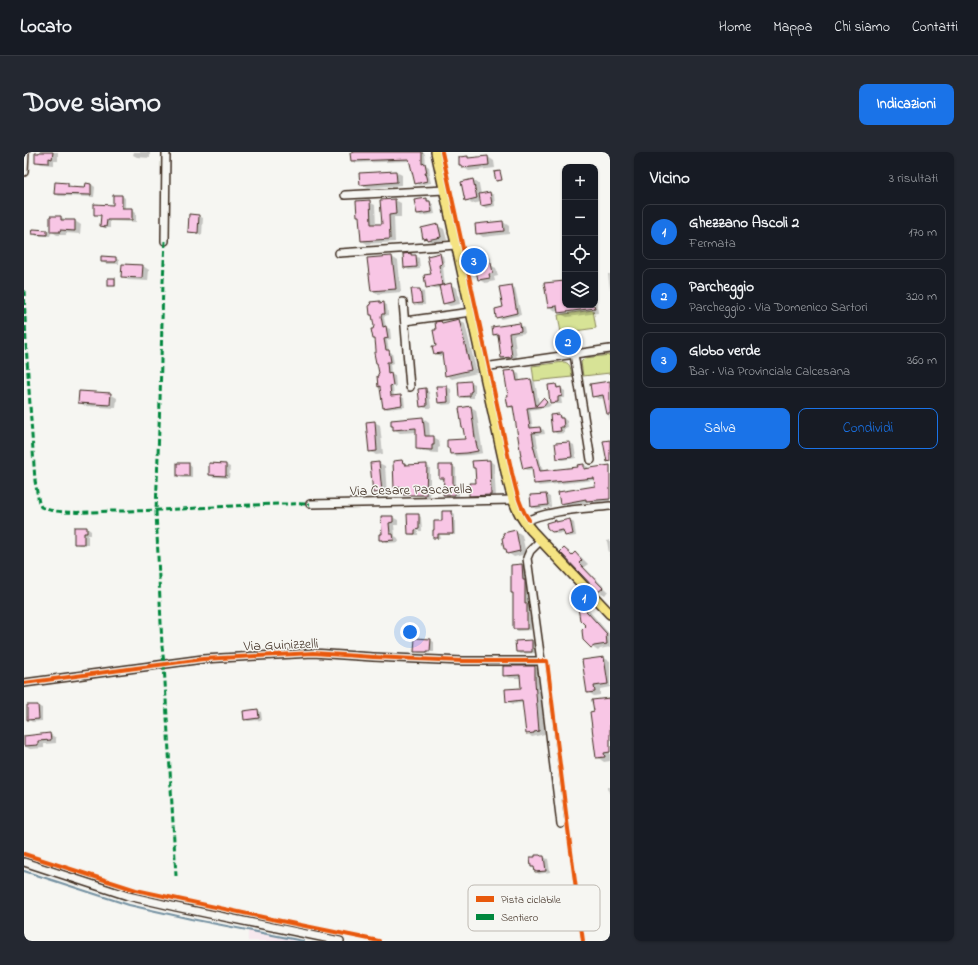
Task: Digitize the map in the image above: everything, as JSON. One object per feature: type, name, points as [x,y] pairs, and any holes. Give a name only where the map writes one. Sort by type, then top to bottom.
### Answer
[{"type":"main road","points":[[436,152],[508,482],[517,511],[540,541],[610,614]]},
{"type":"street","points":[[24,172],[25,152]]},
{"type":"street","points":[[165,241],[166,152]]},
{"type":"street","points":[[345,195],[445,190]]},
{"type":"street","points":[[339,253],[457,245]]},
{"type":"street","points":[[403,302],[410,387]]},
{"type":"street","points":[[404,322],[471,312]]},
{"type":"street","points":[[484,367],[610,349]]},
{"type":"street","points":[[574,354],[591,460]]},
{"type":"street","name":"Via Cesare Pascarella","points":[[310,504],[513,500]]},
{"type":"street","points":[[524,522],[557,512],[610,506]]},
{"type":"street","points":[[540,541],[530,551],[527,558],[561,824]]},
{"type":"street","name":"Via Guinizzelli","points":[[24,683],[203,659],[313,653],[454,661],[541,661]]},
{"type":"street","points":[[24,862],[128,896],[176,908],[340,941]]},
{"type":"shaded area","points":[[248,930],[301,941],[248,941]]},
{"type":"green space","points":[[593,310],[596,328],[561,333],[558,315]]},
{"type":"green space","points":[[610,355],[610,373],[583,376],[581,362],[585,358]]},
{"type":"green space","points":[[564,362],[569,365],[572,377],[534,381],[532,366]]},
{"type":"building","points":[[53,152],[52,159],[49,158],[49,163],[35,162],[35,153]]},
{"type":"building","points":[[422,152],[422,164],[425,163],[427,181],[415,184],[409,159],[351,161],[350,153]]},
{"type":"building","points":[[468,156],[468,158],[488,156],[489,165],[462,168],[461,165],[459,165],[459,157]]},
{"type":"building","points":[[396,171],[397,182],[360,185],[359,173]]},
{"type":"building","points":[[500,171],[502,180],[496,181],[494,172]]},
{"type":"building","points":[[473,179],[477,198],[465,201],[461,182]]},
{"type":"building","points":[[55,182],[68,183],[68,187],[85,188],[86,183],[91,184],[91,195],[54,194]]},
{"type":"building","points":[[490,192],[492,204],[481,206],[479,194]]},
{"type":"building","points":[[113,195],[122,195],[122,208],[132,208],[132,220],[107,220],[106,227],[100,226],[101,215],[94,215],[94,204],[113,205]]},
{"type":"building","points":[[427,198],[427,201],[430,201],[432,212],[417,214],[414,200]]},
{"type":"building","points":[[395,199],[396,214],[389,215],[390,239],[361,241],[356,201],[370,200],[371,224],[382,224],[380,200]]},
{"type":"building","points":[[189,214],[199,215],[198,233],[188,232]]},
{"type":"building","points":[[50,216],[61,216],[61,220],[75,220],[75,231],[60,230],[60,232],[50,232]]},
{"type":"building","points":[[503,221],[504,231],[476,234],[475,224]]},
{"type":"building","points":[[438,224],[441,237],[427,240],[427,238],[423,239],[421,228]]},
{"type":"building","points":[[33,229],[47,230],[47,235],[32,234]]},
{"type":"building","points":[[411,253],[411,255],[416,255],[417,267],[404,268],[403,254]]},
{"type":"building","points":[[440,253],[442,264],[439,265],[442,285],[426,288],[424,275],[431,274],[427,256]]},
{"type":"building","points":[[485,253],[487,264],[491,263],[493,273],[489,274],[490,278],[478,280],[473,256]]},
{"type":"building","points":[[101,256],[116,257],[116,262],[101,262]]},
{"type":"building","points":[[392,256],[396,289],[371,291],[367,258]]},
{"type":"building","points":[[122,264],[143,265],[142,278],[121,277]]},
{"type":"building","points":[[108,278],[115,278],[115,286],[108,286]]},
{"type":"building","points":[[562,281],[562,308],[595,308],[558,313],[557,306],[548,307],[544,283]]},
{"type":"building","points":[[451,283],[455,301],[443,304],[439,286]]},
{"type":"building","points":[[512,285],[517,313],[496,318],[495,309],[503,307],[499,287]]},
{"type":"building","points":[[411,289],[420,289],[422,303],[413,304]]},
{"type":"building","points":[[380,301],[380,303],[384,302],[385,314],[382,314],[381,316],[383,327],[386,326],[388,338],[384,339],[386,350],[389,350],[391,362],[387,362],[388,374],[391,373],[393,385],[390,386],[391,396],[401,395],[402,405],[383,408],[380,386],[378,387],[377,376],[379,373],[374,353],[376,353],[375,339],[373,339],[371,329],[373,329],[374,326],[372,315],[370,315],[369,305],[371,305],[370,302]]},
{"type":"building","points":[[459,319],[471,370],[445,376],[442,353],[434,354],[432,346],[436,346],[433,330],[436,330],[435,322],[441,321],[442,323]]},
{"type":"building","points":[[520,323],[521,331],[509,333],[512,357],[501,358],[498,334],[493,335],[492,327]]},
{"type":"building","points":[[515,370],[517,381],[531,379],[536,406],[543,398],[547,402],[544,406],[527,408],[530,428],[540,427],[541,432],[532,433],[533,445],[540,471],[578,467],[577,465],[584,464],[584,469],[610,465],[610,499],[586,501],[586,499],[560,504],[558,492],[595,486],[594,478],[534,484],[532,467],[523,469],[513,406],[508,407],[506,396],[508,396],[504,371]]},
{"type":"building","points":[[471,381],[472,391],[470,392],[470,396],[459,397],[458,382]]},
{"type":"building","points":[[610,381],[610,414],[607,414],[603,395],[592,397],[590,384]]},
{"type":"building","points":[[556,384],[557,388],[561,387],[562,396],[558,397],[558,402],[550,403],[548,385]]},
{"type":"building","points":[[436,386],[447,386],[448,402],[438,403]]},
{"type":"building","points":[[426,388],[427,406],[420,407],[418,389]]},
{"type":"building","points":[[79,391],[111,393],[110,405],[78,403]]},
{"type":"building","points":[[471,406],[478,451],[450,454],[449,448],[447,448],[447,440],[465,439],[459,408]]},
{"type":"building","points":[[559,414],[560,418],[563,418],[564,427],[560,427],[561,431],[552,432],[550,415]]},
{"type":"building","points":[[423,417],[425,436],[434,436],[434,445],[432,445],[432,450],[416,449],[416,428],[393,430],[393,426],[391,426],[391,420]]},
{"type":"building","points":[[375,421],[377,451],[369,452],[366,422]]},
{"type":"building","points":[[610,440],[610,461],[607,462],[603,441]]},
{"type":"building","points":[[570,442],[572,457],[557,459],[555,443]]},
{"type":"building","points":[[402,460],[405,465],[427,464],[426,495],[403,495],[403,487],[394,488],[393,461]]},
{"type":"building","points":[[490,460],[491,495],[469,496],[469,483],[476,483],[475,468],[473,468],[472,461]]},
{"type":"building","points":[[379,462],[382,492],[373,493],[370,463]]},
{"type":"building","points":[[177,463],[189,463],[189,476],[177,476]]},
{"type":"building","points":[[209,463],[226,464],[226,476],[209,475]]},
{"type":"building","points":[[439,465],[453,465],[453,485],[455,485],[455,495],[443,495],[444,478],[439,478]]},
{"type":"building","points":[[546,494],[548,505],[531,507],[530,495]]},
{"type":"building","points":[[442,511],[452,511],[453,534],[438,534],[438,538],[433,538],[434,521],[442,521]]},
{"type":"building","points":[[407,514],[419,514],[419,529],[415,530],[415,534],[408,534]]},
{"type":"building","points":[[381,516],[393,516],[393,522],[389,523],[390,534],[393,534],[394,540],[379,540],[379,534],[382,534]]},
{"type":"building","points":[[570,519],[573,534],[565,536],[563,530],[552,532],[547,528],[546,523],[556,520],[556,522]]},
{"type":"building","points":[[74,527],[87,527],[87,533],[84,533],[84,544],[74,544]]},
{"type":"building","points":[[516,530],[520,551],[507,554],[506,549],[504,549],[502,538],[504,537],[503,533]]},
{"type":"building","points":[[564,548],[572,555],[575,552],[582,560],[579,563],[603,588],[598,592],[560,552]]},
{"type":"building","points":[[522,564],[523,580],[525,580],[525,603],[527,603],[527,629],[513,629],[511,565]]},
{"type":"building","points":[[577,601],[607,634],[607,644],[594,646],[591,648],[583,640],[582,630],[586,626],[580,620]]},
{"type":"building","points":[[415,638],[431,639],[430,651],[414,652]]},
{"type":"building","points":[[532,640],[532,652],[516,652],[515,641]]},
{"type":"building","points":[[604,657],[608,684],[594,686],[595,692],[587,693],[582,660]]},
{"type":"building","points":[[503,666],[535,666],[539,731],[526,734],[522,700],[506,702],[505,689],[521,688],[520,675],[503,676]]},
{"type":"building","points":[[610,698],[610,752],[604,753],[605,757],[596,758],[590,712],[594,711],[592,700]]},
{"type":"building","points":[[27,705],[38,705],[39,719],[27,720]]},
{"type":"building","points":[[258,709],[259,718],[244,720],[243,711]]},
{"type":"building","points":[[50,733],[51,740],[38,741],[38,745],[24,746],[24,736]]},
{"type":"building","points":[[535,855],[544,856],[546,871],[535,872],[534,867],[531,867],[530,857],[535,857]]},
{"type":"waterway","points":[[24,871],[129,905],[303,941]]},
{"type":"marked path","points":[[165,241],[156,511],[162,646],[176,876]]},
{"type":"marked path","points":[[24,290],[35,481],[41,507],[56,511],[84,512],[272,504],[310,504]]},
{"type":"cycle path","points":[[442,152],[516,491],[520,503],[529,520]]},
{"type":"cycle path","points":[[24,683],[203,659],[313,653],[462,661],[547,661],[576,885]]},
{"type":"cycle path","points":[[24,854],[136,890],[379,941]]},
{"type":"cycle path","points":[[582,931],[583,941]]},
{"type":"place","name":"Globo verde","points":[[474,261]]},
{"type":"place","name":"Parcheggio","points":[[568,342]]},
{"type":"place","name":"Ghezzano Ascoli 2","points":[[584,598]]}]
